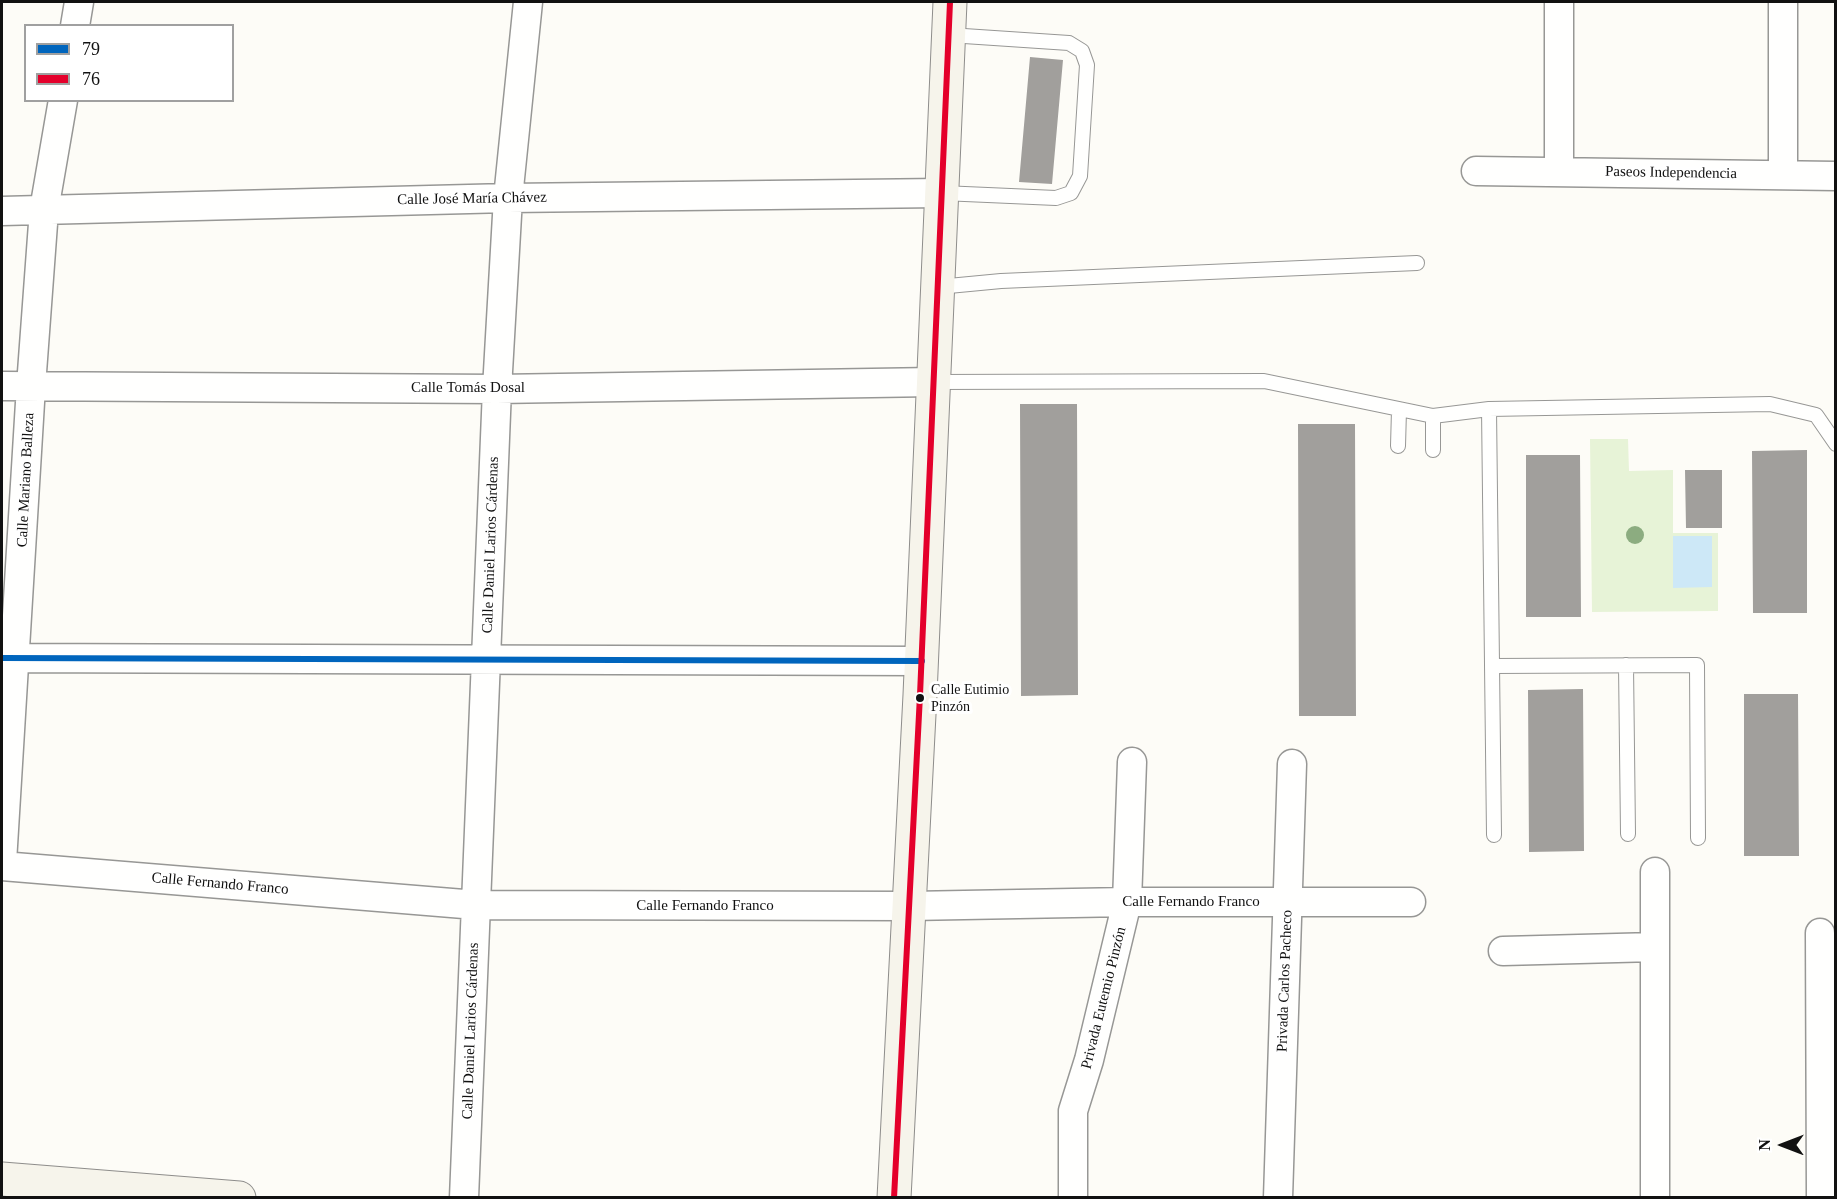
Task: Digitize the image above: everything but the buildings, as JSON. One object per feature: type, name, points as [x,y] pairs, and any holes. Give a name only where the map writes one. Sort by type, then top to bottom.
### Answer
[{"type":"street","points":[[75,24],[79,2]]},
{"type":"street","name":"Calle Daniel Larios Cárdenas","points":[[464,1197],[497,389],[508,198],[528,2]]},
{"type":"street","points":[[894,1197],[922,661],[950,2]]},
{"type":"street","points":[[1559,2],[1559,172]]},
{"type":"street","points":[[1783,2],[1783,175]]},
{"type":"street","name":"Calle Mariano Balleza","points":[[2,862],[8,658],[45,210],[63,102]]},
{"type":"street","name":"Paseos Independencia","points":[[1476,171],[1836,176]]},
{"type":"street","name":"Calle José María Chávez","points":[[2,211],[508,198],[942,193]]},
{"type":"street","name":"Calle Tomás Dosal","points":[[2,386],[497,389],[934,382]]},
{"type":"street","points":[[8,658],[922,661]]},
{"type":"street","name":"Privada Eutemio Pinzón","points":[[1073,1197],[1074,1111],[1089,1060],[1127,902],[1132,762]]},
{"type":"street","name":"Privada Carlos Pacheco","points":[[1278,1197],[1292,764]]},
{"type":"street","name":"Calle Fernando Franco","points":[[2,866],[476,905],[910,906],[1127,902],[1411,902]]},
{"type":"street","points":[[1655,872],[1655,1197]]},
{"type":"street","points":[[1820,933],[1821,1197]]},
{"type":"street","points":[[1503,951],[1655,947]]},
{"type":"street","points":[[2,1179],[238,1197]]},
{"type":"lane","points":[[942,193],[1056,198],[1071,193],[1080,176],[1088,64],[1082,51],[1069,43],[949,34]]},
{"type":"lane","points":[[938,286],[1013,280],[1417,263]]},
{"type":"lane","points":[[934,382],[1264,381],[1433,416],[1489,409],[1770,404],[1816,415],[1836,444]]},
{"type":"lane","points":[[1489,409],[1494,834]]},
{"type":"lane","points":[[1398,446],[1399,410]]},
{"type":"lane","points":[[1433,416],[1433,450]]},
{"type":"lane","points":[[1626,665],[1628,834]]},
{"type":"lane","points":[[1493,666],[1697,665],[1698,838]]},
{"type":"green space","points":[[1590,439],[1628,439],[1629,471],[1673,470],[1673,533],[1718,533],[1718,611],[1592,612]]},
{"type":"water","points":[[1673,536],[1712,536],[1712,587],[1673,588]]},
{"type":"transit line","name":"76","points":[[894,1198],[920,695],[950,2]]},
{"type":"transit line","name":"79","points":[[2,658],[922,661]]},
{"type":"place","name":"Calle Eutimio Pinzón","points":[[920,698]]}]
